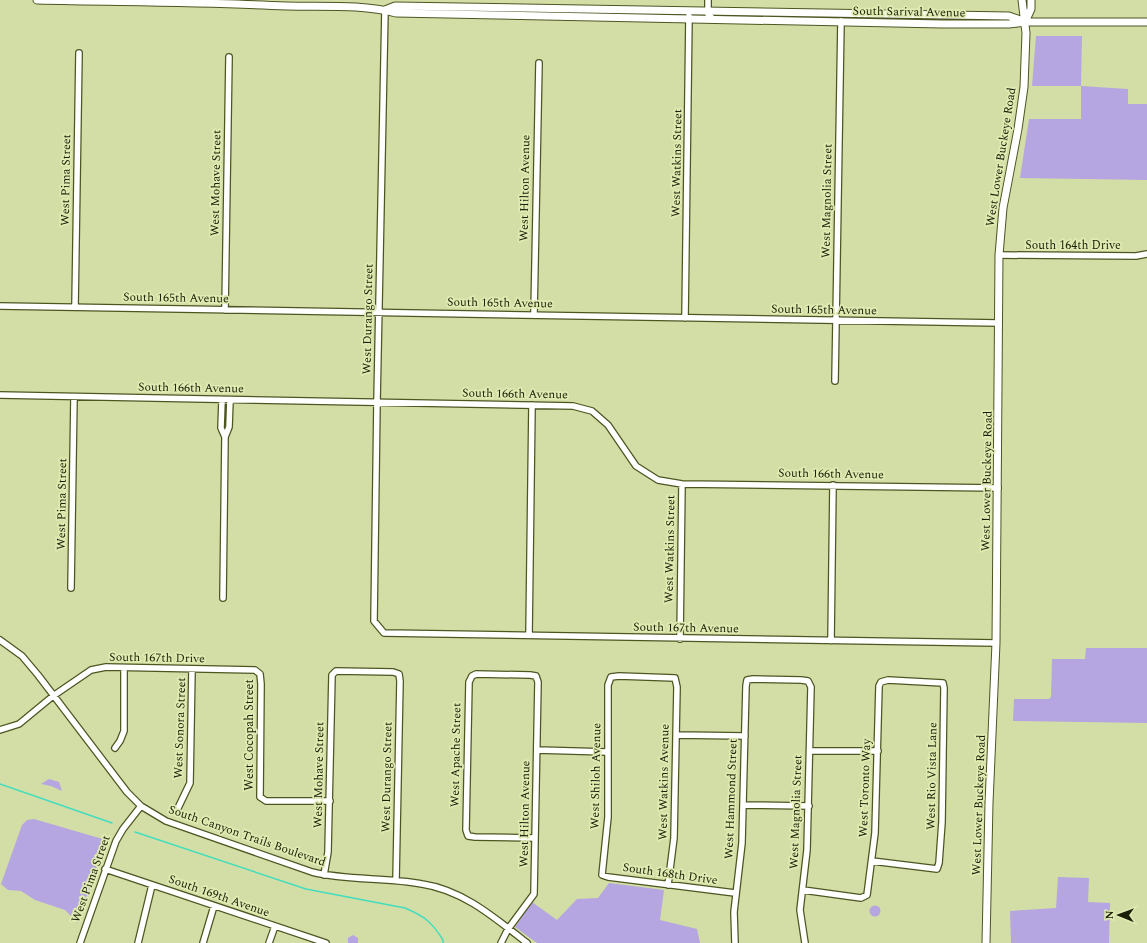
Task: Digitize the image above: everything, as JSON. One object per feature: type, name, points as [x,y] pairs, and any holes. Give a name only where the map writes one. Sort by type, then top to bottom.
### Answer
[{"type":"main road","name":"South Sarival Avenue","points":[[38,0],[176,1],[385,10],[396,13],[447,15],[713,19],[841,17]]},
{"type":"main road","points":[[1022,0],[1022,10],[1025,22]]},
{"type":"main road","points":[[1025,22],[1031,9],[1031,0]]},
{"type":"main road","name":"South Sarival Avenue","points":[[385,10],[395,6],[708,11],[977,24],[1009,24],[1025,22],[1147,22]]},
{"type":"main road","name":"West Lower Buckeye Road","points":[[986,943],[989,803],[996,643],[999,255],[1003,208],[1022,99],[1026,51],[1025,22]]},
{"type":"street","points":[[708,0],[708,11],[710,17],[713,19]]},
{"type":"street","name":"West Durango Street","points":[[378,627],[374,621],[385,10]]},
{"type":"street","points":[[685,11],[690,18]]},
{"type":"street","name":"West Magnolia Street","points":[[835,381],[841,17]]},
{"type":"street","name":"West Watkins Street","points":[[685,318],[690,18]]},
{"type":"street","name":"West Pima Street","points":[[75,307],[79,54]]},
{"type":"street","name":"West Mohave Street","points":[[225,310],[229,57]]},
{"type":"street","name":"West Hilton Avenue","points":[[534,314],[538,63]]},
{"type":"street","name":"South 164th Drive","points":[[999,255],[1136,256],[1147,254]]},
{"type":"street","name":"South 165th Avenue","points":[[0,306],[999,323]]},
{"type":"street","name":"South 166th Avenue","points":[[0,396],[573,406],[592,411],[608,425],[636,466],[658,480],[682,484],[998,488]]},
{"type":"street","name":"West Pima Street","points":[[71,588],[74,397]]},
{"type":"street","points":[[222,400],[221,428],[225,437]]},
{"type":"street","points":[[223,598],[225,437],[229,427],[230,400]]},
{"type":"street","points":[[530,635],[532,405]]},
{"type":"street","points":[[222,419],[229,419]]},
{"type":"street","name":"West Watkins Street","points":[[680,639],[682,484]]},
{"type":"street","points":[[831,641],[833,485]]},
{"type":"street","name":"South 167th Avenue","points":[[378,627],[384,632],[680,639],[996,643]]},
{"type":"street","name":"South Canyon Trails Boulevard","points":[[0,640],[22,656],[104,765],[127,792],[141,806],[166,821],[324,875],[396,880],[422,884],[450,891],[474,903],[527,943]]},
{"type":"street","name":"South 167th Drive","points":[[0,730],[19,724],[53,696],[91,670],[106,667],[255,670],[260,674]]},
{"type":"street","points":[[115,748],[124,731],[124,668]]},
{"type":"street","name":"West Sonora Street","points":[[178,808],[190,783],[192,669]]},
{"type":"street","name":"West Mohave Street","points":[[324,875],[328,852],[332,675],[336,671],[393,672],[399,674]]},
{"type":"street","name":"West Cocopah Street","points":[[260,674],[260,797],[266,800],[330,801]]},
{"type":"street","name":"West Durango Street","points":[[396,880],[399,674]]},
{"type":"street","name":"West Hilton Avenue","points":[[472,676],[476,674],[536,676],[538,682],[534,894],[508,929],[501,943]]},
{"type":"street","name":"West Apache Street","points":[[472,676],[469,682],[466,830],[468,836],[535,838]]},
{"type":"street","name":"West Shiloh Avenue","points":[[602,875],[608,817],[608,684],[612,677],[619,676],[675,678]]},
{"type":"street","name":"West Watkins Avenue","points":[[668,885],[674,838],[677,687],[675,678]]},
{"type":"street","name":"West Hammond Street","points":[[735,943],[733,927],[742,843],[747,680],[808,681]]},
{"type":"street","name":"West Toronto Way","points":[[803,890],[861,898],[867,895],[875,833],[879,686],[881,682],[888,680],[935,681],[943,683]]},
{"type":"street","name":"West Magnolia Street","points":[[805,943],[800,910],[807,850],[809,806],[811,687],[808,681]]},
{"type":"street","name":"West Rio Vista Lane","points":[[872,861],[936,869],[939,863],[942,822],[943,683]]},
{"type":"street","points":[[676,735],[745,736]]},
{"type":"street","points":[[537,750],[607,752]]},
{"type":"street","points":[[810,751],[878,751]]},
{"type":"street","points":[[743,805],[809,806]]},
{"type":"street","name":"West Pima Street","points":[[80,943],[105,869],[120,833],[127,822],[141,806]]},
{"type":"street","name":"South 169th Avenue","points":[[105,869],[326,943]]},
{"type":"street","name":"South 168th Drive","points":[[602,875],[736,893]]},
{"type":"street","points":[[138,943],[152,885]]},
{"type":"street","points":[[203,943],[214,906]]},
{"type":"street","points":[[269,943],[275,926]]},
{"type":"shaded area","points":[[1036,36],[1082,36],[1081,86],[1032,86]]},
{"type":"shaded area","points":[[1081,86],[1128,89],[1128,104],[1147,104],[1147,180],[1020,178],[1029,119],[1081,119]]},
{"type":"shaded area","points":[[1086,648],[1147,648],[1147,723],[1013,721],[1014,699],[1049,699],[1051,697],[1052,659],[1085,659]]},
{"type":"shaded area","points":[[49,779],[59,782],[62,791],[51,786],[41,784]]},
{"type":"shaded area","points":[[34,819],[106,840],[78,923],[65,910],[35,900],[21,891],[8,890],[1,884],[22,825],[27,820]]},
{"type":"shaded area","points":[[1058,877],[1089,878],[1088,902],[1110,903],[1109,943],[1011,943],[1010,911],[1056,908]]},
{"type":"shaded area","points":[[609,883],[664,890],[660,920],[697,929],[700,943],[537,943],[515,927],[532,902],[557,920],[577,899],[598,898]]},
{"type":"shaded area","points":[[875,905],[879,907],[881,911],[879,915],[875,917],[871,915],[869,911],[871,907]]},
{"type":"shaded area","points":[[353,935],[358,938],[358,943],[348,943],[348,938]]},
{"type":"waterway","points":[[0,784],[112,823]]},
{"type":"waterway","points":[[135,832],[306,889],[405,908],[427,920],[443,940],[443,943]]}]
